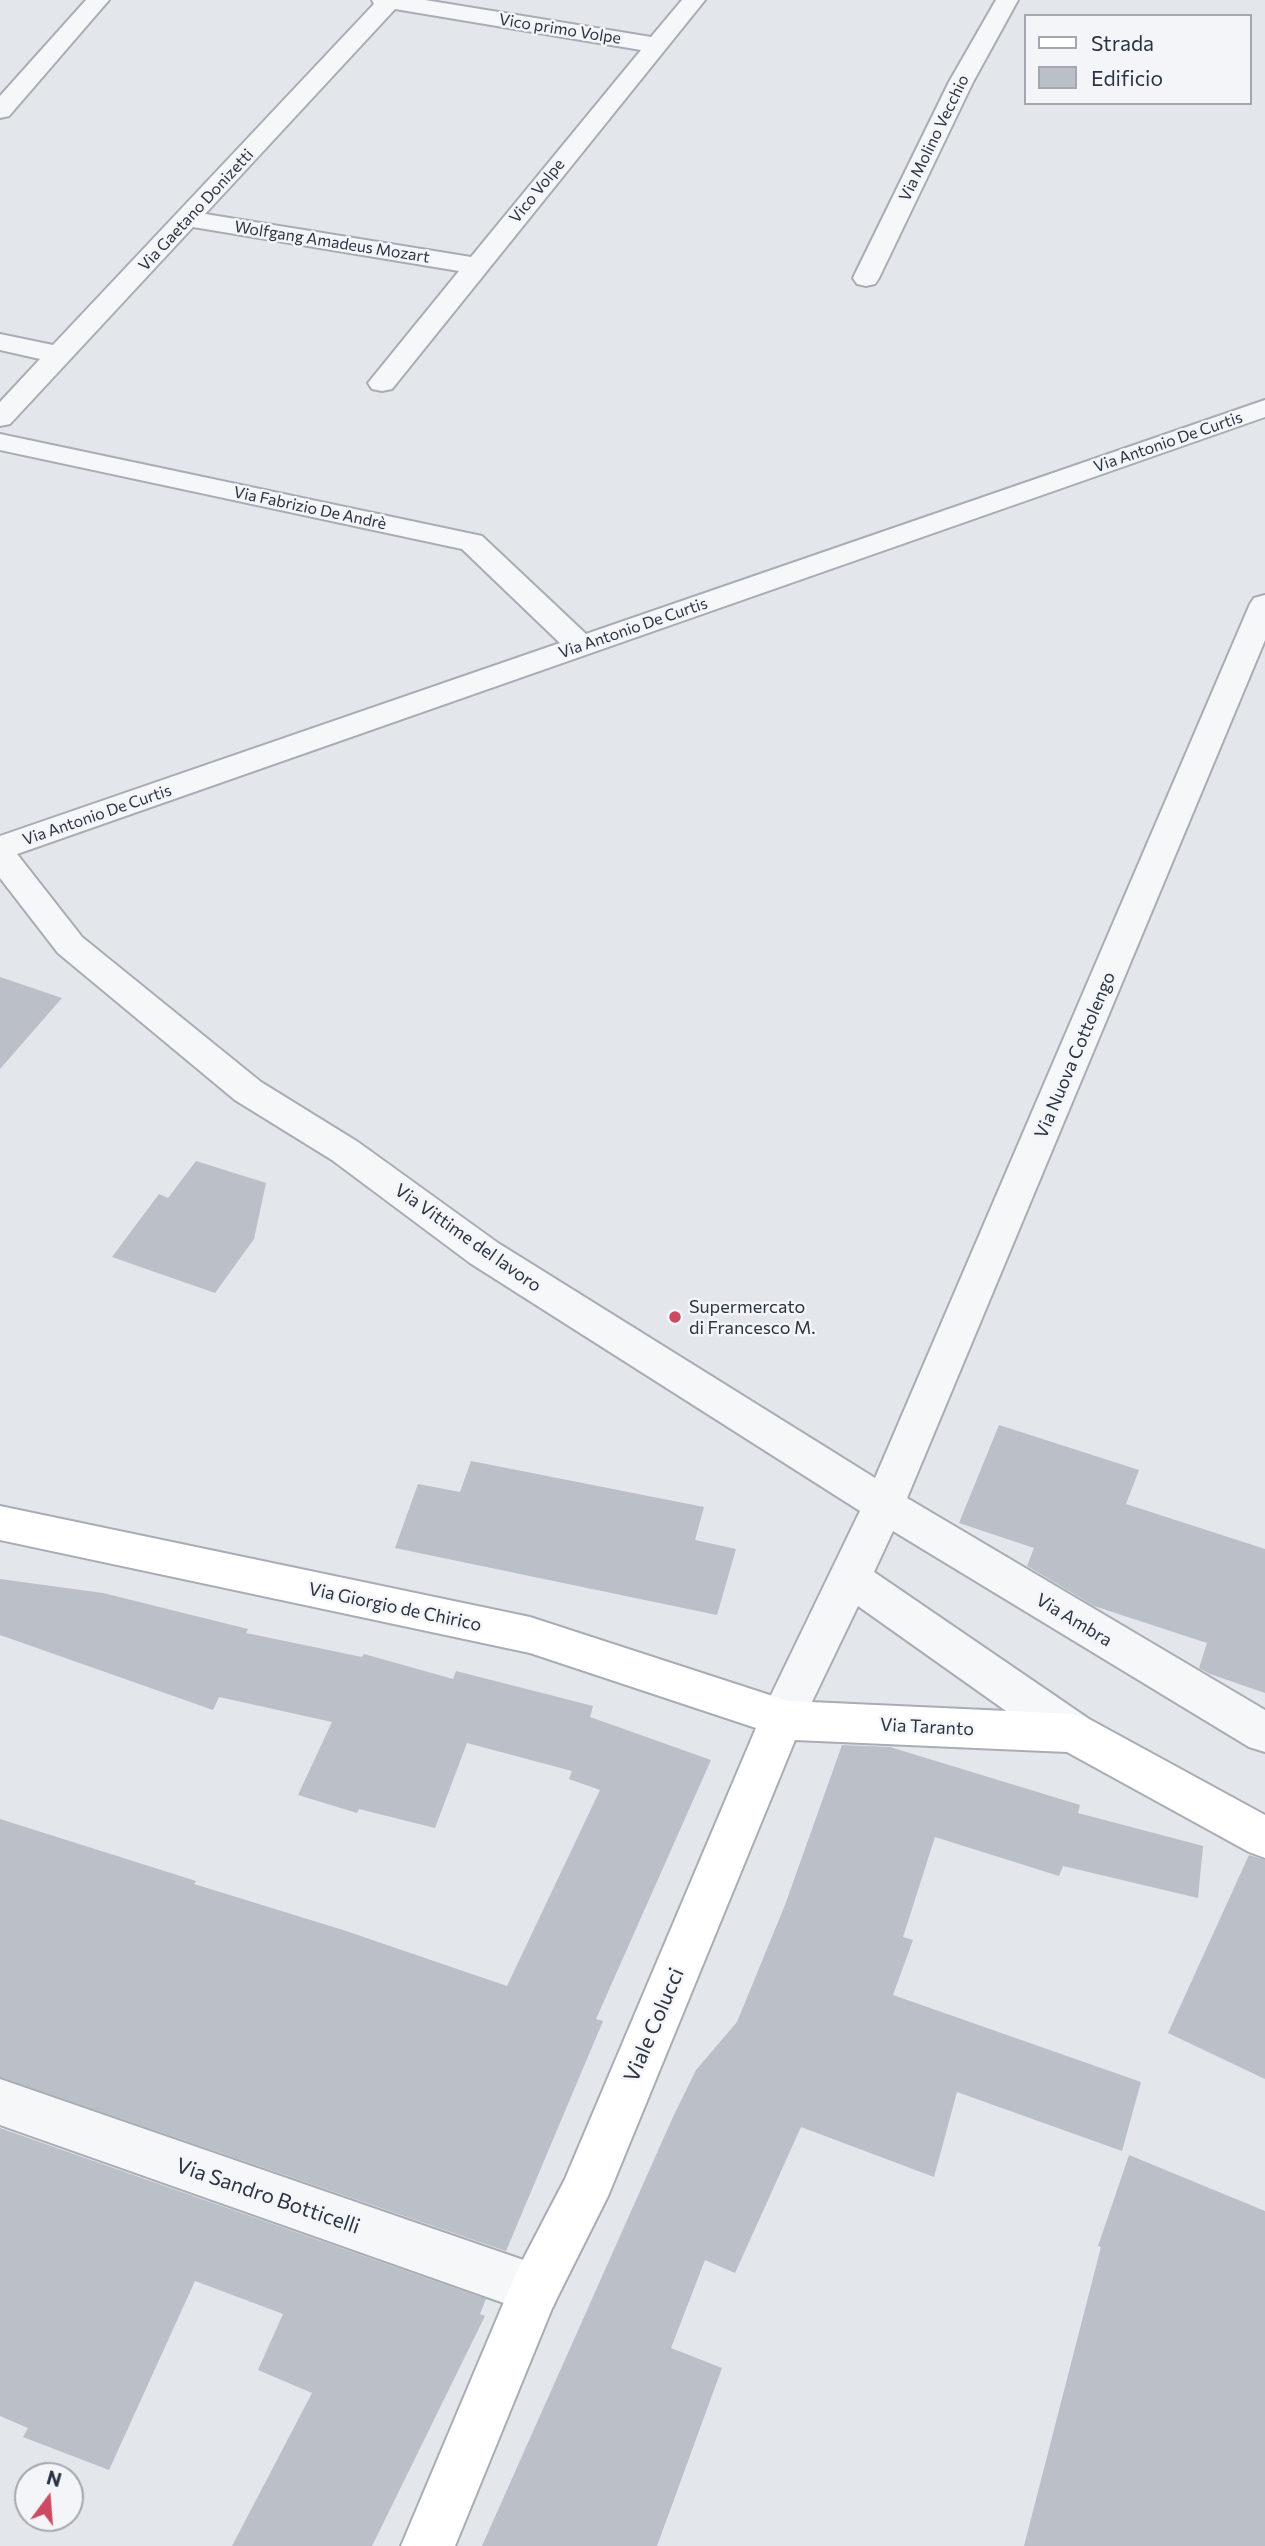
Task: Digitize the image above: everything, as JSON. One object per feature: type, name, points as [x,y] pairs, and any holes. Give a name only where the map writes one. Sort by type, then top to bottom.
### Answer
[{"type":"street","points":[[0,111],[98,0]]},
{"type":"street","name":"Vico Volpe","points":[[382,383],[694,0]]},
{"type":"street","name":"Via Molino Vecchio","points":[[866,278],[961,82],[1007,0]]},
{"type":"street","name":"Vico primo Volpe","points":[[386,1],[655,45]]},
{"type":"street","name":"Via Gaetano Donizetti","points":[[0,418],[189,219],[386,1]]},
{"type":"street","name":"Wolfgang Amadeus Mozart","points":[[189,219],[476,266]]},
{"type":"street","points":[[0,342],[59,355]]},
{"type":"street","name":"Via Antonio De Curtis","points":[[0,848],[1265,408]]},
{"type":"street","name":"Via Fabrizio De Andrè","points":[[0,442],[472,542],[581,646]]},
{"type":"street","name":"Via Nuova Cottolengo","points":[[884,1506],[1265,604]]},
{"type":"street","name":"Via Vittime del lavoro","points":[[0,855],[70,945],[248,1091],[345,1151],[484,1253],[884,1506]]},
{"type":"street","name":"Viale Colucci","points":[[428,2546],[536,2289],[583,2196],[781,1720],[884,1506]]},
{"type":"street","name":"Via Ambra","points":[[884,1506],[1265,1733]]},
{"type":"street","name":"Via Giorgio de Chirico","points":[[0,1523],[530,1635],[779,1717],[781,1720]]},
{"type":"street","points":[[850,1578],[1073,1734],[1265,1839]]},
{"type":"street","name":"Via Taranto","points":[[781,1720],[1073,1734]]},
{"type":"street","name":"Via Sandro Botticelli","points":[[0,2102],[536,2289]]},
{"type":"building","points":[[0,977],[62,998],[0,1069]]},
{"type":"building","points":[[196,1161],[266,1183],[254,1239],[215,1293],[112,1257],[159,1194],[168,1198]]},
{"type":"building","points":[[999,1425],[1139,1470],[1126,1504],[1265,1549],[1265,1693],[1199,1668],[1207,1643],[1094,1606],[1027,1566],[1034,1548],[959,1523]]},
{"type":"building","points":[[471,1461],[704,1507],[695,1540],[736,1549],[717,1615],[395,1548],[418,1484],[460,1492]]},
{"type":"building","points":[[0,1579],[103,1593],[248,1629],[246,1633],[362,1657],[364,1654],[453,1679],[456,1671],[593,1706],[590,1717],[711,1760],[596,2019],[603,2021],[506,2251],[0,2077],[0,1819],[196,1881],[194,1884],[343,1930],[507,1986],[600,1790],[569,1779],[572,1771],[467,1743],[435,1828],[359,1809],[357,1813],[298,1795],[332,1722],[219,1697],[213,1710],[0,1635]]},
{"type":"building","points":[[842,1745],[890,1747],[1080,1805],[1078,1813],[1203,1846],[1198,1898],[1063,1866],[1059,1876],[935,1837],[903,1937],[913,1940],[893,1995],[1141,2082],[1122,2151],[957,2092],[934,2177],[801,2127],[735,2273],[705,2260],[671,2348],[722,2368],[657,2546],[482,2546],[673,2117],[696,2070],[737,2022],[785,1905]]},
{"type":"building","points":[[1249,1855],[1265,1860],[1265,2079],[1168,2033]]},
{"type":"building","points":[[0,2128],[486,2299],[480,2314],[485,2316],[372,2546],[232,2546],[312,2393],[258,2370],[283,2314],[195,2281],[109,2470],[23,2437],[28,2428],[0,2416]]},
{"type":"building","points":[[1129,2155],[1265,2211],[1265,2546],[1024,2546],[1101,2247],[1098,2246]]},
{"type":"place","name":"Supermercato di Francesco M.","points":[[675,1317]]}]
